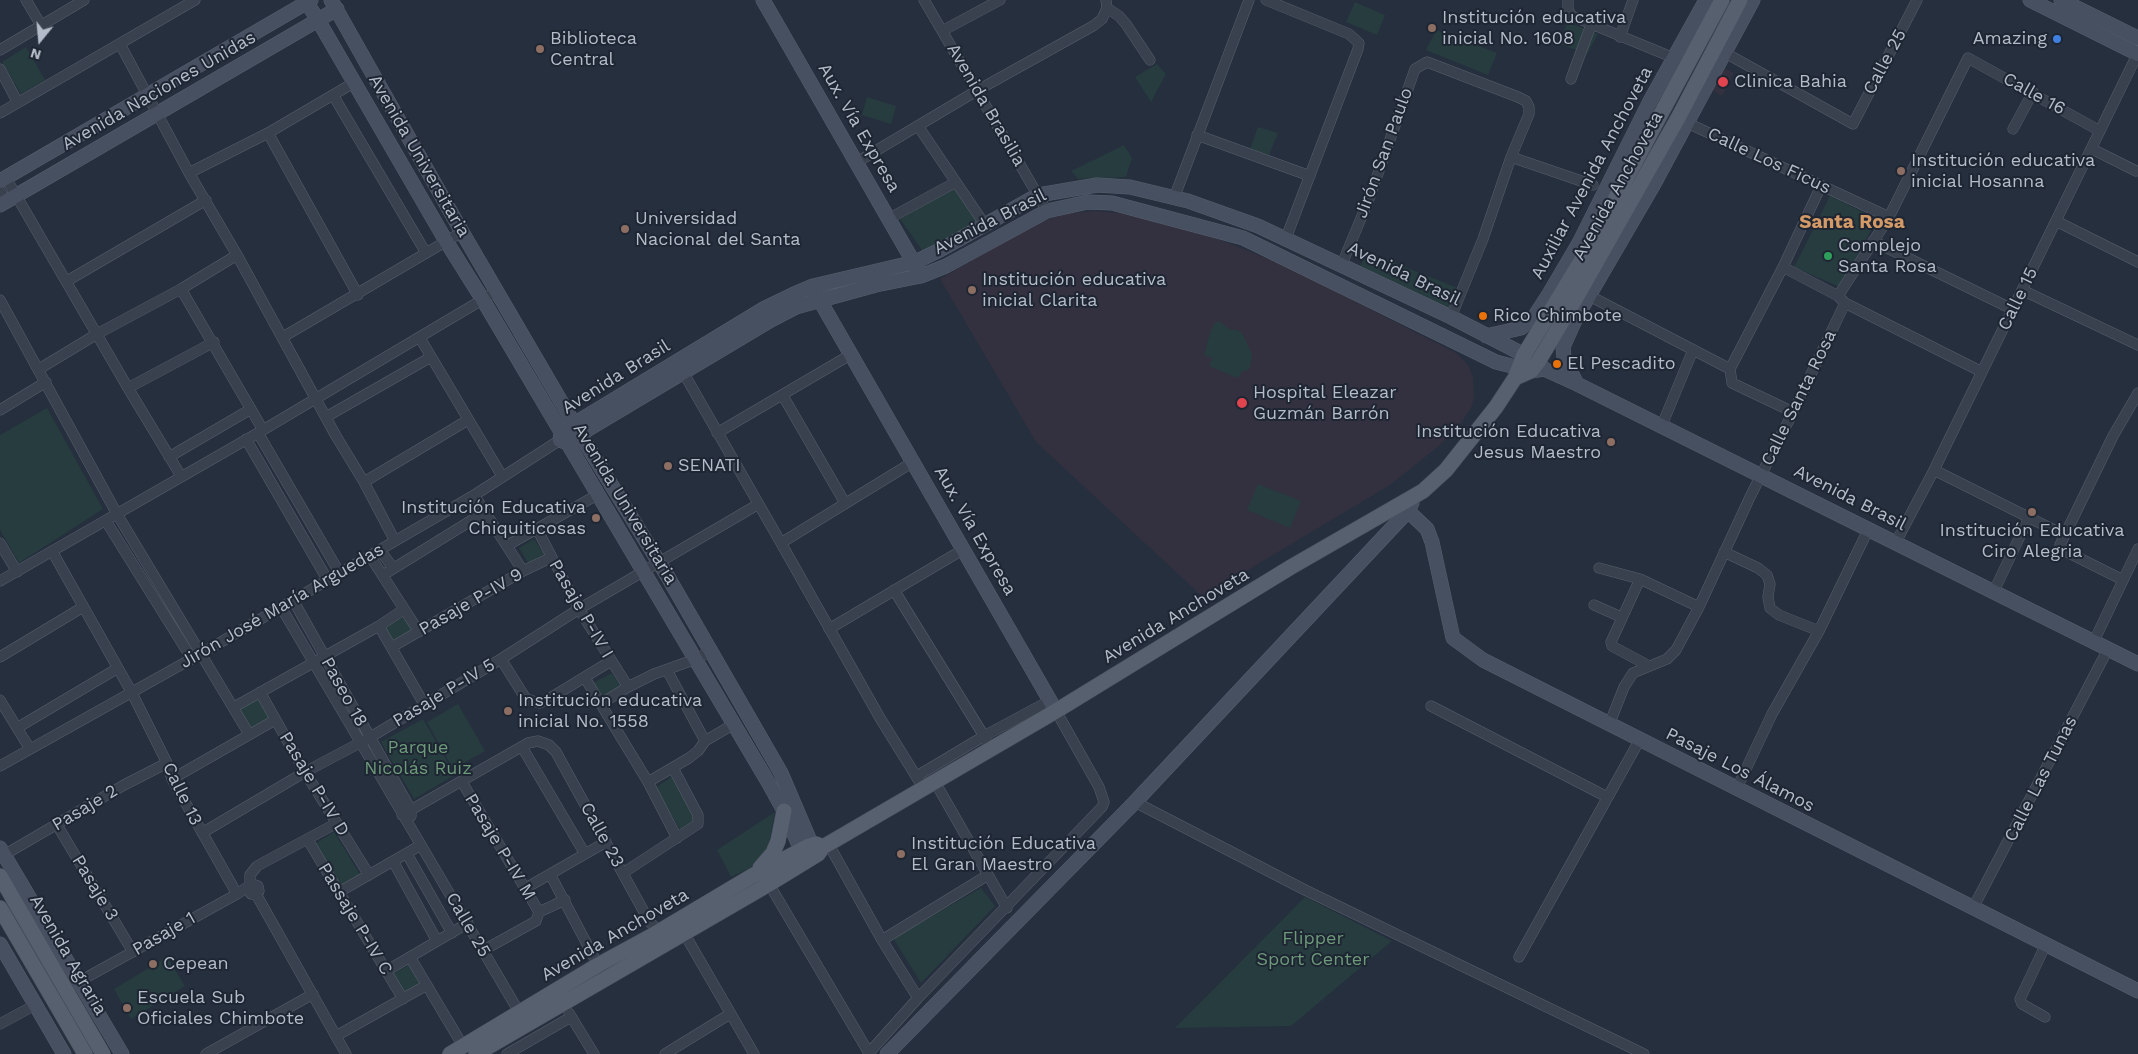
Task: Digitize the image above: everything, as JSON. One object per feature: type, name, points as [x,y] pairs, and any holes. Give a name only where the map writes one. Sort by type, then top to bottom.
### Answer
[{"type":"main road","name":"Aux. Vía Expresa","points":[[763,0],[890,218],[921,276]]},
{"type":"main road","name":"Auxiliar Avenida Anchoveta","points":[[1486,336],[1521,328],[1534,317],[1579,244],[1649,103],[1706,0]]},
{"type":"main road","name":"Avenida Anchoveta","points":[[1528,367],[1589,248],[1722,0]]},
{"type":"main road","name":"Avenida Anchoveta","points":[[456,1050],[523,1018],[563,1003],[769,884],[814,850],[926,783],[987,743],[1291,567],[1412,504],[1446,470],[1585,294],[1720,50],[1740,0]]},
{"type":"main road","points":[[1720,50],[1753,0]]},
{"type":"main road","points":[[2030,0],[2138,54]]},
{"type":"main road","points":[[2061,0],[2138,38]]},
{"type":"main road","name":"Avenida Universitaria","points":[[307,1],[562,438],[696,659],[784,811],[814,850]]},
{"type":"main road","name":"Avenida Naciones Unidas","points":[[3,180],[307,1]]},
{"type":"main road","name":"Avenida Universitaria","points":[[334,5],[462,232],[577,429],[711,651],[781,773],[814,850]]},
{"type":"main road","name":"Avenida Naciones Unidas","points":[[6,198],[158,115],[318,20],[334,5]]},
{"type":"main road","name":"Avenida Brasil","points":[[562,438],[765,308],[813,286],[915,262],[1038,195],[1097,185],[1130,187],[1241,218],[1451,317],[1486,336],[1528,367]]},
{"type":"main road","points":[[1127,206],[1130,187]]},
{"type":"main road","name":"Avenida Brasil","points":[[577,429],[683,372],[796,307],[876,284],[921,276],[946,266],[1047,211],[1088,202],[1127,206],[1243,238],[1496,362],[1528,367],[1577,384],[1869,528],[2138,664]]},
{"type":"main road","name":"Aux. Vía Expresa","points":[[813,286],[850,355],[964,549],[1053,706]]},
{"type":"main road","points":[[1577,384],[1564,358],[1563,347],[1585,294]]},
{"type":"main road","points":[[887,1054],[1135,802],[1412,504]]},
{"type":"main road","name":"Pasaje Los Álamos","points":[[1412,504],[1427,529],[1432,542],[1453,638],[1483,660],[1639,741],[1737,788],[2138,991]]},
{"type":"main road","points":[[752,876],[772,853],[778,841],[784,811]]},
{"type":"main road","name":"Avenida Anchoveta","points":[[476,1054],[598,965],[659,932],[752,876],[814,850]]},
{"type":"main road","points":[[2,851],[38,927],[80,981],[122,1054]]},
{"type":"main road","name":"Avenida Agraria","points":[[0,876],[38,927],[103,1054]]},
{"type":"main road","name":"Avenida Agraria","points":[[0,908],[86,1054]]},
{"type":"main road","points":[[1,948],[64,1054]]},
{"type":"street","points":[[26,0],[41,25]]},
{"type":"street","points":[[0,50],[84,0]]},
{"type":"street","points":[[0,113],[195,0]]},
{"type":"street","name":"Avenida Brasilia","points":[[924,0],[1047,211]]},
{"type":"street","points":[[942,31],[1000,0]]},
{"type":"street","points":[[1174,198],[1249,0]]},
{"type":"street","points":[[1266,0],[1349,34],[1359,43],[1286,238]]},
{"type":"street","points":[[1568,0],[1568,10],[1572,16],[1674,58]]},
{"type":"street","points":[[1620,36],[1633,0]]},
{"type":"street","name":"Calle 25","points":[[1720,50],[1853,124],[1917,0]]},
{"type":"street","points":[[857,162],[978,90],[1093,26],[1102,19],[1106,4],[1126,24],[1150,60]]},
{"type":"street","points":[[1571,79],[1591,25]]},
{"type":"street","points":[[120,44],[189,173],[364,482],[395,542]]},
{"type":"street","name":"Calle 15","points":[[1896,542],[1934,470],[2138,54]]},
{"type":"street","name":"Calle 16","points":[[1968,58],[2033,92],[2100,131]]},
{"type":"street","name":"Calle Santa Rosa","points":[[1610,725],[1624,687],[1633,673],[1667,659],[1676,650],[1699,608],[1724,552],[1793,412],[1841,300],[1873,241],[1889,217],[1968,58]]},
{"type":"street","name":"Jirón San Paulo","points":[[1342,264],[1415,69],[1426,62],[1526,101],[1529,107],[1529,114],[1510,157]]},
{"type":"street","points":[[0,69],[18,103]]},
{"type":"street","points":[[189,173],[268,132],[355,82]]},
{"type":"street","points":[[2013,129],[2033,92]]},
{"type":"street","points":[[333,95],[426,253]]},
{"type":"street","name":"Calle Los Ficus","points":[[1649,103],[1889,217]]},
{"type":"street","points":[[918,126],[985,225]]},
{"type":"street","points":[[268,132],[358,295]]},
{"type":"street","points":[[1197,135],[1310,176]]},
{"type":"street","points":[[2092,149],[2136,171]]},
{"type":"street","points":[[1451,317],[1483,239],[1510,157],[1593,185]]},
{"type":"street","points":[[3,180],[6,198],[67,281],[181,476]]},
{"type":"street","points":[[890,218],[956,182]]},
{"type":"street","points":[[1793,412],[1732,383],[1730,369],[1783,267],[1821,186]]},
{"type":"street","points":[[67,281],[206,200]]},
{"type":"street","points":[[2056,221],[2138,262]]},
{"type":"street","points":[[283,337],[358,295],[462,232]]},
{"type":"street","points":[[1873,241],[2012,309]]},
{"type":"street","points":[[39,369],[97,334],[181,289],[237,255]]},
{"type":"street","points":[[1783,267],[1841,300],[1982,372]]},
{"type":"street","points":[[181,289],[214,342],[251,409],[260,431],[339,572]]},
{"type":"street","points":[[2022,290],[2138,345]]},
{"type":"street","points":[[0,581],[420,338],[497,291]]},
{"type":"street","points":[[1585,294],[1730,369]]},
{"type":"street","points":[[0,300],[117,514],[250,734]]},
{"type":"street","points":[[420,338],[502,476]]},
{"type":"street","points":[[128,388],[214,342]]},
{"type":"street","points":[[1662,425],[1693,350]]},
{"type":"street","points":[[717,433],[850,355]]},
{"type":"street","points":[[326,417],[431,357]]},
{"type":"street","points":[[683,372],[829,629],[926,783],[988,875],[1007,908],[918,998],[868,1053],[769,884]]},
{"type":"street","points":[[0,410],[46,382]]},
{"type":"street","points":[[2123,580],[2063,550],[2060,545],[2113,436],[2138,393]]},
{"type":"street","points":[[783,396],[845,503]]},
{"type":"street","points":[[169,457],[251,409]]},
{"type":"street","points":[[364,482],[468,420]]},
{"type":"street","name":"Jirón José María Arguedas","points":[[0,766],[192,659],[339,572],[474,496],[562,438]]},
{"type":"street","points":[[246,439],[328,579]]},
{"type":"street","points":[[781,542],[913,462]]},
{"type":"street","points":[[1934,470],[2030,515],[2064,535]]},
{"type":"street","points":[[508,545],[597,495]]},
{"type":"street","points":[[474,496],[508,545],[523,571]]},
{"type":"street","name":"Pasaje P-IV 5","points":[[202,833],[305,772],[365,740],[501,659],[579,609],[757,504]]},
{"type":"street","points":[[382,575],[485,512]]},
{"type":"street","points":[[1994,591],[2030,515]]},
{"type":"street","points":[[106,521],[192,659]]},
{"type":"street","points":[[1737,788],[1772,714],[1819,631],[1869,528]]},
{"type":"street","name":"Pasaje P-IV I","points":[[537,529],[550,558],[579,609],[628,686]]},
{"type":"street","points":[[0,543],[16,572]]},
{"type":"street","points":[[829,629],[964,549]]},
{"type":"street","points":[[2094,641],[2138,549]]},
{"type":"street","points":[[380,550],[393,568]]},
{"type":"street","name":"Calle 13","points":[[52,551],[132,692],[172,778],[238,894]]},
{"type":"street","points":[[1724,552],[1758,568],[1767,575],[1770,584],[1768,597],[1770,608],[1779,615],[1819,631]]},
{"type":"street","points":[[370,556],[418,632]]},
{"type":"street","name":"Pasaje P-IV 9","points":[[392,647],[523,571],[550,558]]},
{"type":"street","points":[[1599,568],[1640,579],[1699,608]]},
{"type":"street","points":[[1640,579],[1611,642],[1612,646],[1649,666]]},
{"type":"street","points":[[894,590],[987,743]]},
{"type":"street","name":"Paseo 18","points":[[293,600],[319,659],[406,812],[411,825]]},
{"type":"street","points":[[1594,605],[1621,618]]},
{"type":"street","points":[[0,657],[83,607]]},
{"type":"street","name":"Paseo 18","points":[[281,607],[319,659]]},
{"type":"street","points":[[234,707],[379,626],[403,610]]},
{"type":"street","points":[[379,626],[424,704]]},
{"type":"street","name":"Calle Las Tunas","points":[[1973,908],[2108,648]]},
{"type":"street","points":[[602,703],[628,686],[654,674],[696,659],[711,651]]},
{"type":"street","points":[[501,659],[526,699],[540,702],[547,700],[611,661]]},
{"type":"street","points":[[17,728],[118,668]]},
{"type":"street","points":[[667,670],[705,741]]},
{"type":"street","points":[[585,678],[602,703],[648,782],[677,838]]},
{"type":"street","name":"Pasaje P-IV D","points":[[260,692],[305,772],[369,876]]},
{"type":"street","points":[[0,700],[30,749]]},
{"type":"street","name":"Aux. Vía Expresa","points":[[1007,908],[1102,807],[1102,795],[1053,706]]},
{"type":"street","points":[[1431,706],[1607,797]]},
{"type":"street","points":[[172,778],[275,720]]},
{"type":"street","points":[[648,782],[673,768],[698,751],[705,741],[734,724]]},
{"type":"street","name":"Calle 23","points":[[522,747],[533,741],[543,742],[556,752],[649,921],[659,932]]},
{"type":"street","points":[[1519,957],[1639,741]]},
{"type":"street","points":[[406,812],[522,747],[585,854]]},
{"type":"street","name":"Pasaje 2","points":[[2,851],[58,824],[124,785],[167,764]]},
{"type":"street","points":[[623,873],[695,826],[700,820],[673,768]]},
{"type":"street","name":"Pasaje P-IV M","points":[[462,782],[539,912]]},
{"type":"street","points":[[1135,802],[1306,890],[1644,1054]]},
{"type":"street","points":[[337,823],[258,866],[250,875],[252,889],[346,1054]]},
{"type":"street","name":"Pasaje 3","points":[[58,824],[133,952]]},
{"type":"street","name":"Calle 25","points":[[411,825],[468,923],[482,951],[523,1018]]},
{"type":"street","name":"Passaje P-IV C","points":[[308,840],[403,999]]},
{"type":"street","points":[[524,889],[606,842]]},
{"type":"street","points":[[339,892],[421,845]]},
{"type":"street","points":[[814,850],[882,940],[918,998]]},
{"type":"street","points":[[407,854],[452,933]]},
{"type":"street","points":[[393,861],[437,941]]},
{"type":"street","points":[[550,874],[598,965]]},
{"type":"street","points":[[882,940],[988,875]]},
{"type":"street","name":"Pasaje 1","points":[[80,981],[192,918],[238,894],[252,889]]},
{"type":"street","points":[[482,951],[536,921],[539,912],[564,900]]},
{"type":"street","points":[[386,971],[468,923]]},
{"type":"street","points":[[1,948],[38,927]]},
{"type":"street","points":[[684,933],[754,1054]]},
{"type":"street","points":[[2045,1017],[2022,1004],[2020,999],[2046,944]]},
{"type":"street","points":[[410,957],[427,986],[456,1050]]},
{"type":"street","points":[[336,1036],[427,986]]},
{"type":"street","points":[[206,1054],[313,994]]},
{"type":"street","points":[[563,1003],[594,1054]]},
{"type":"street","points":[[0,1024],[35,1005]]},
{"type":"street","points":[[665,1054],[730,1014]]},
{"type":"street","points":[[507,1054],[571,1017]]},
{"type":"shaded area","name":"Clinica Bahia","points":[[1724,68],[1734,73],[1722,96],[1712,90]]},
{"type":"shaded area","name":"Hospital Eleazar Guzmán Barrón","points":[[1095,211],[1129,214],[1167,223],[1223,241],[1281,264],[1456,353],[1468,365],[1473,377],[1474,398],[1471,408],[1461,423],[1439,446],[1390,485],[1203,597],[1036,442],[940,279],[1036,223],[1070,213]]},
{"type":"green space","points":[[1355,2],[1385,15],[1377,35],[1346,22]]},
{"type":"green space","points":[[1567,22],[1598,34],[1587,54],[1560,44]]},
{"type":"green space","points":[[1436,30],[1497,53],[1488,75],[1426,50]]},
{"type":"green space","points":[[26,47],[45,80],[21,94],[2,62]]},
{"type":"green space","points":[[1157,64],[1166,74],[1151,102],[1135,77]]},
{"type":"green space","points":[[867,97],[896,106],[891,124],[862,115]]},
{"type":"green space","points":[[1258,127],[1278,133],[1269,155],[1250,149]]},
{"type":"green space","points":[[1124,145],[1132,158],[1126,177],[1078,179],[1071,171]]},
{"type":"green space","points":[[957,185],[981,223],[924,253],[900,219]]},
{"type":"green space","points":[[1830,196],[1877,219],[1840,287],[1794,267]]},
{"type":"green space","points":[[1368,252],[1460,289],[1452,309],[1360,266]]},
{"type":"green space","points":[[1219,321],[1229,329],[1242,333],[1252,354],[1250,367],[1247,371],[1242,371],[1239,377],[1209,366],[1213,358],[1204,355],[1211,330],[1215,323]]},
{"type":"green space","points":[[47,408],[103,509],[19,563],[0,530],[0,435]]},
{"type":"green space","points":[[1258,484],[1301,501],[1290,528],[1247,510]]},
{"type":"green space","points":[[534,539],[544,554],[528,563],[519,548]]},
{"type":"green space","points":[[404,615],[414,631],[395,643],[384,626]]},
{"type":"green space","points":[[612,673],[622,689],[604,699],[593,683]]},
{"type":"green space","points":[[259,698],[270,719],[252,728],[239,708]]},
{"type":"green space","points":[[458,704],[485,751],[453,769],[427,722]]},
{"type":"green space","name":"Parque Nicolás Ruiz","points":[[423,719],[455,775],[414,799],[381,742]]},
{"type":"green space","points":[[673,776],[699,820],[681,831],[655,788]]},
{"type":"green space","points":[[775,812],[768,847],[756,865],[731,877],[717,850]]},
{"type":"green space","points":[[334,832],[361,876],[342,887],[315,844]]},
{"type":"green space","points":[[981,888],[995,906],[921,983],[893,938]]},
{"type":"green space","name":"Flipper Sport Center","points":[[1305,897],[1392,941],[1291,1026],[1175,1028]]},
{"type":"green space","points":[[167,957],[185,986],[131,1019],[114,989]]},
{"type":"green space","points":[[412,963],[423,984],[404,994],[393,974]]},
{"type":"place","name":"Institución educativa inicial No. 1608","points":[[1432,28]]},
{"type":"place","name":"Amazing","points":[[2057,39]]},
{"type":"place","name":"Biblioteca Central","points":[[540,49]]},
{"type":"place","name":"Clinica Bahia","points":[[1723,82]]},
{"type":"place","name":"Institución educativa inicial Hosanna","points":[[1901,171]]},
{"type":"place","name":"Universidad Nacional del Santa","points":[[625,229]]},
{"type":"place","name":"Complejo Santa Rosa","points":[[1828,256]]},
{"type":"place","name":"Institución educativa inicial Clarita","points":[[972,290]]},
{"type":"place","name":"Rico Chimbote","points":[[1483,316]]},
{"type":"place","name":"El Pescadito","points":[[1557,364]]},
{"type":"place","name":"Hospital Eleazar Guzmán Barrón","points":[[1242,403]]},
{"type":"place","name":"Institución Educativa Jesus Maestro","points":[[1611,442]]},
{"type":"place","name":"SENATI","points":[[668,466]]},
{"type":"place","name":"Institución Educativa Ciro Alegria","points":[[2032,512]]},
{"type":"place","name":"Institución Educativa Chiquiticosas","points":[[596,518]]},
{"type":"place","name":"Institución educativa inicial No. 1558","points":[[508,711]]},
{"type":"place","name":"Institución Educativa El Gran Maestro","points":[[901,854]]},
{"type":"place","name":"Cepean","points":[[153,964]]},
{"type":"place","name":"Escuela Sub Oficiales Chimbote","points":[[127,1008]]},
{"type":"district","name":"Santa Rosa","points":[[1852,222]]}]
